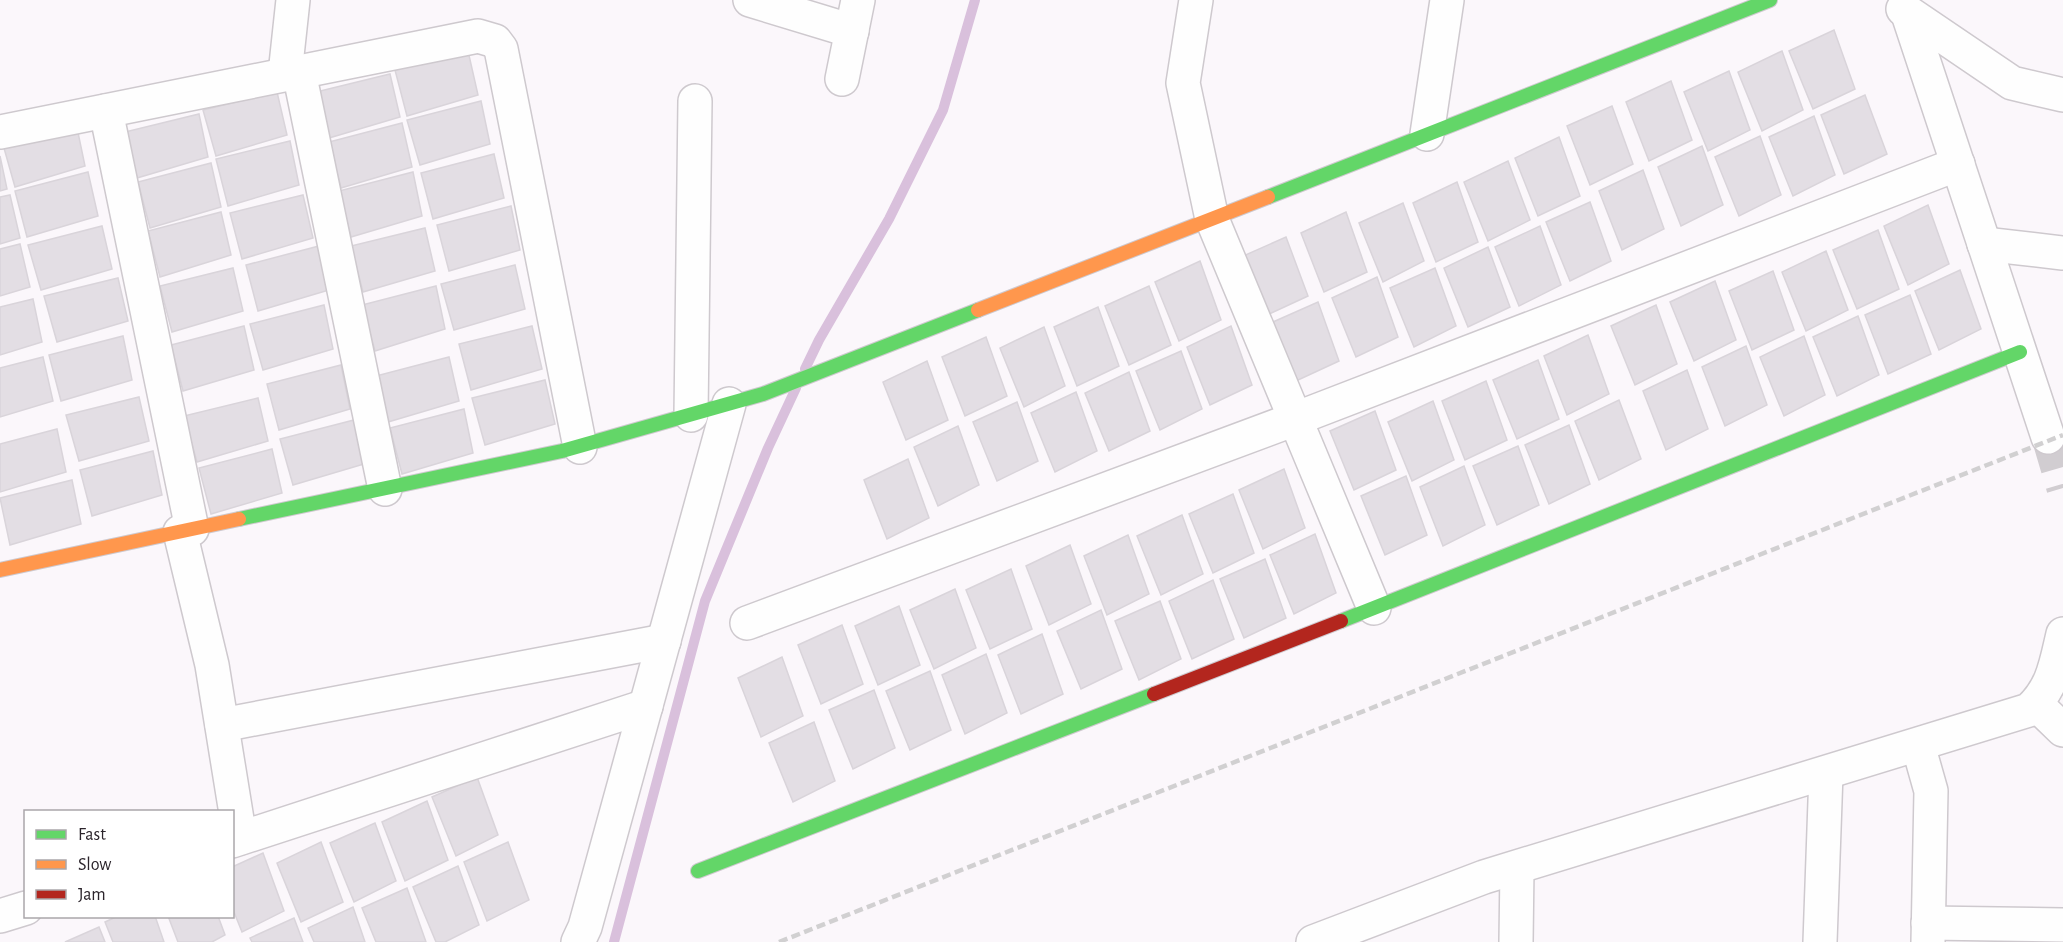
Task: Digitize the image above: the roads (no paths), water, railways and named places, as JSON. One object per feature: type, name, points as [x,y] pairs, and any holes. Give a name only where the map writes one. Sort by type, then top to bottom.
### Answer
[{"type":"street","points":[[293,0],[292,73],[385,489]]},
{"type":"street","points":[[750,0],[855,16],[842,79]]},
{"type":"street","points":[[1196,0],[1183,83],[1212,219],[1374,608]]},
{"type":"street","points":[[1427,134],[1447,0]]},
{"type":"street","points":[[0,570],[580,447],[763,394],[1770,0]]},
{"type":"street","points":[[1902,7],[2012,83],[2063,95]]},
{"type":"street","points":[[1902,7],[1958,164],[2048,437]]},
{"type":"street","points":[[0,132],[478,36],[495,41],[501,49],[580,447]]},
{"type":"street","points":[[692,415],[695,101]]},
{"type":"street","points":[[106,111],[212,665],[232,810]]},
{"type":"street","points":[[747,623],[1295,419],[1958,164]]},
{"type":"street","points":[[1984,244],[2063,253]]},
{"type":"street","points":[[698,871],[1374,608],[2020,352]]},
{"type":"street","points":[[578,942],[585,927],[729,404]]},
{"type":"street","points":[[1313,942],[1517,868],[2015,715],[2036,704],[2043,697],[2053,678],[2063,634]]},
{"type":"street","points":[[222,725],[664,641]]},
{"type":"street","points":[[2036,704],[2063,730]]},
{"type":"street","points":[[234,823],[236,839],[646,706]]},
{"type":"street","points":[[1918,745],[1931,791],[1928,933],[2063,925]]},
{"type":"street","points":[[1820,942],[1826,773]]},
{"type":"street","points":[[1516,942],[1517,868]]},
{"type":"street","points":[[0,916],[24,909]]},
{"type":"waterway","points":[[805,369],[819,340],[889,219],[943,110],[975,0]]},
{"type":"waterway","points":[[614,942],[705,601],[768,448],[796,388]]},
{"type":"tunnel","points":[[2048,437],[2063,488]]},
{"type":"railway","points":[[779,942],[2063,435]]}]
